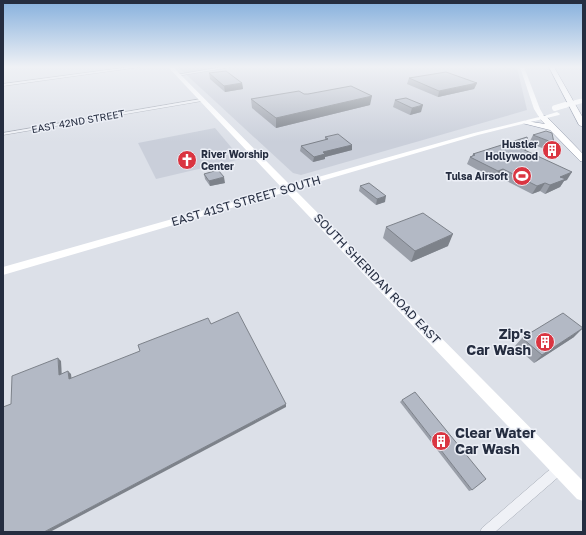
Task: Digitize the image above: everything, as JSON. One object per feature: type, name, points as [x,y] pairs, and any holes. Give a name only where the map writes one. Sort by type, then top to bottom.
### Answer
[{"type":"highway","points":[[565,92],[583,125]]},
{"type":"highway","points":[[577,96],[583,107]]},
{"type":"highway","points":[[542,115],[583,159]]},
{"type":"highway","points":[[526,123],[553,128]]},
{"type":"main road","name":"SOUTH SHERIDAN ROAD EAST","points":[[193,92],[583,492]]},
{"type":"main road","points":[[530,92],[536,109],[542,115]]},
{"type":"main road","name":"EAST 41ST STREET SOUTH","points":[[3,271],[556,111],[583,100]]},
{"type":"main road","name":"EAST 41ST STREET SOUTH","points":[[556,111],[583,107]]},
{"type":"main road","name":"EAST 41ST STREET SOUTH","points":[[490,130],[526,123],[542,115]]},
{"type":"street","name":"EAST 42ND STREET","points":[[3,134],[201,100]]},
{"type":"street","points":[[486,532],[560,468]]},
{"type":"shaded area","points":[[205,92],[523,92],[527,110],[301,175],[293,173]]},
{"type":"shaded area","points":[[215,128],[241,159],[156,179],[138,143]]},
{"type":"building","points":[[293,92],[308,94],[319,92],[364,92],[372,96],[276,118],[251,99]]},
{"type":"building","points":[[406,98],[423,105],[412,108],[395,100]]},
{"type":"building","points":[[546,131],[552,133],[554,143],[533,135]]},
{"type":"building","points":[[338,134],[352,145],[323,152],[325,154],[314,157],[301,146],[328,139],[325,137]]},
{"type":"building","points":[[527,137],[529,143],[518,147],[572,172],[560,177],[566,179],[550,185],[545,183],[537,186],[503,169],[498,171],[470,157],[475,155],[473,154]]},
{"type":"building","points":[[218,170],[224,177],[209,181],[204,174]]},
{"type":"building","points":[[369,183],[386,196],[377,199],[360,186]]},
{"type":"building","points":[[423,213],[453,234],[415,251],[386,227]]},
{"type":"building","points":[[238,312],[286,404],[44,532],[3,532],[3,407],[11,404],[12,376],[58,358],[59,375],[68,371],[69,379],[140,351],[138,345],[208,318],[211,324]]},
{"type":"building","name":"Zip's Car Wash","points":[[563,313],[583,328],[542,355],[522,338]]},
{"type":"building","name":"Clear Water Car Wash","points":[[415,392],[486,479],[472,490],[402,400]]},
{"type":"place","name":"Hustler Hollywood","points":[[552,150]]},
{"type":"place","name":"River Worship Center","points":[[187,160]]},
{"type":"place","name":"Tulsa Airsoft","points":[[522,176]]},
{"type":"place","name":"Zip's Car Wash","points":[[545,342]]},
{"type":"place","name":"Clear Water Car Wash","points":[[441,441]]}]
